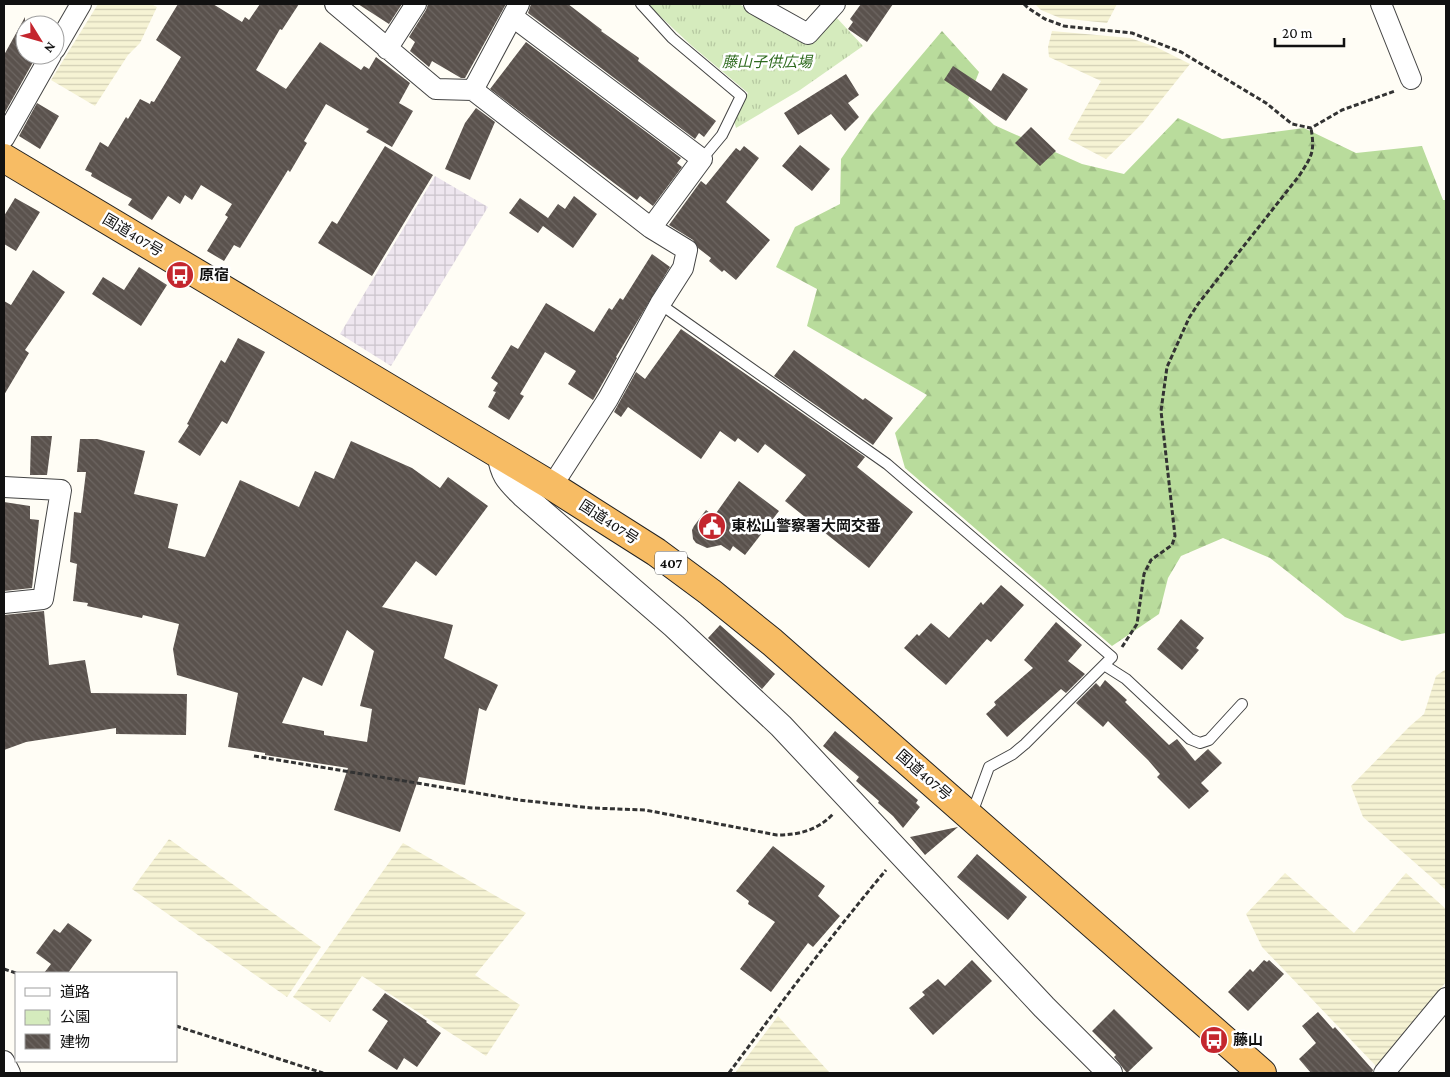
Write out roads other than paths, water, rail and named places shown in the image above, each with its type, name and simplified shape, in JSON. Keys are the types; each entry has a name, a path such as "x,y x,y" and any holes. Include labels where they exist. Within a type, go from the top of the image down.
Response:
{"highway":[{"name":"国道407号","path":"4,158 499,453 656,552 772,642 1262,1073"}],"street":[{"path":"65,32 81,4"},
{"path":"335,4 436,89 473,90 651,228 687,250 683,268 660,304 608,399 552,486"},
{"path":"388,49 416,4"},
{"path":"754,4 808,34 835,4"},
{"path":"1381,4 1411,79"},
{"path":"473,90 516,10 702,160 651,228"},
{"path":"4,138 45,65"},
{"path":"499,453 506,478 781,726 1044,1007 1110,1073"},
{"path":"4,486 61,490 42,599 4,603"},
{"path":"1384,1073 1446,998"},
{"path":"4,1061 10,1073"}],"lane":[{"path":"641,4 672,38 741,96 722,135 702,160"},
{"path":"660,304 887,464 1112,657 1025,744 989,767 971,817"},
{"path":"1104,665 1126,679 1190,739 1200,743 1208,740 1242,704"}],"place":[{"name":"原宿","path":"180,275"},
{"name":"東松山警察署大岡交番","path":"712,526"},
{"name":"藤山","path":"1214,1040"}],"park label":[{"name":"藤山子供広場","path":"767,62"}]}
